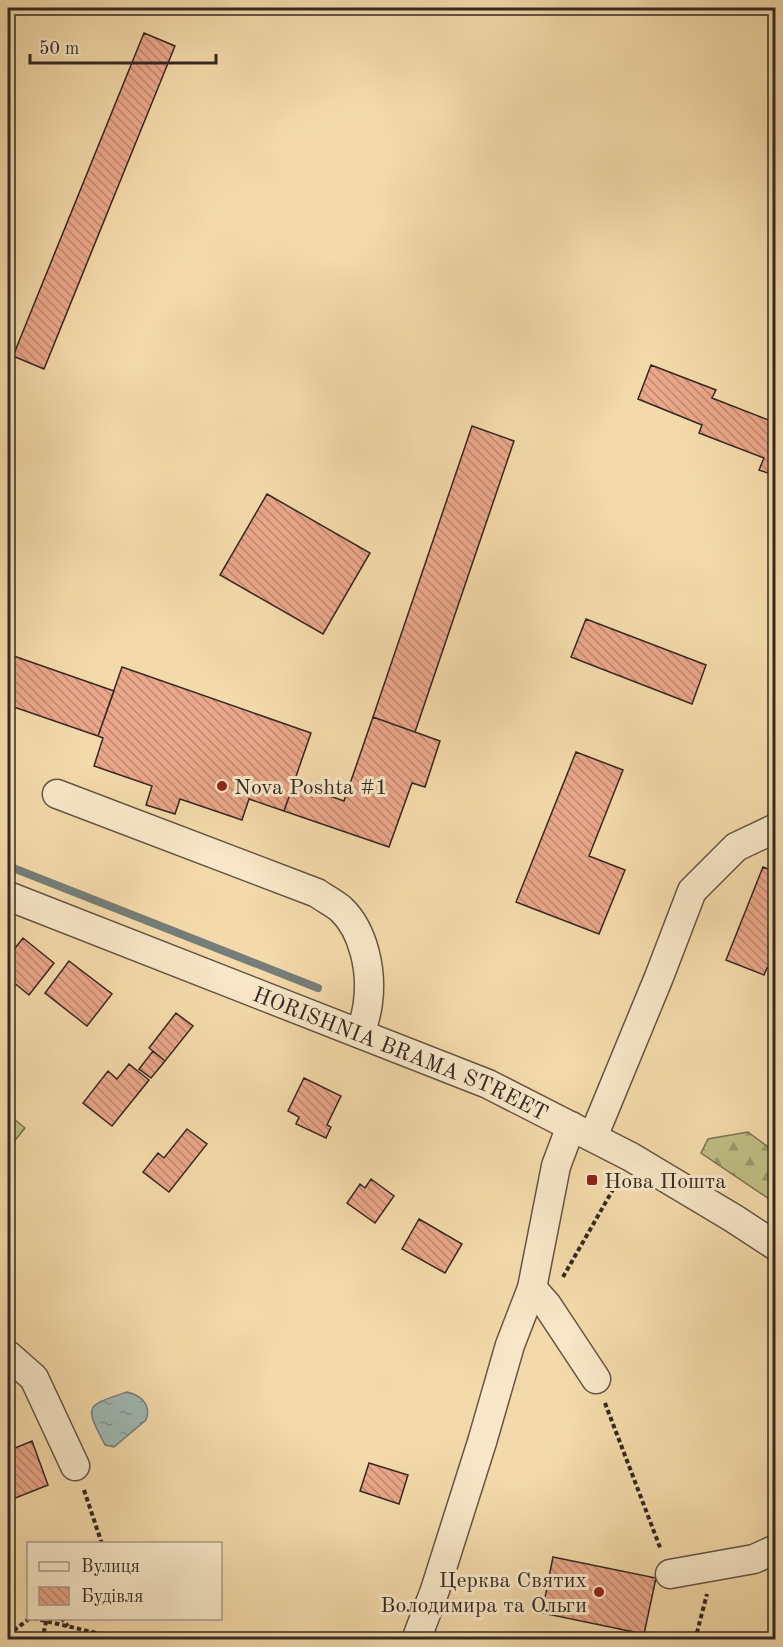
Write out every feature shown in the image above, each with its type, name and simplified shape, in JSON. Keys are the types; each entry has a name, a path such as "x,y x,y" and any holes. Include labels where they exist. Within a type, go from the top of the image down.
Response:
{"street":[{"path":"57,794 317,893 340,908 353,924 363,948 368,976 368,1002 361,1034"},
{"path":"416,1640 468,1488 510,1345 539,1296 556,1166 582,1131 659,977 692,891 736,847 776,828"},
{"name":"HORISHNIA BRAMA STREET","path":"8,896 488,1084 631,1157 776,1246"},
{"path":"539,1296 596,1379"},
{"path":"8,1355 34,1378 75,1466"},
{"path":"670,1574 754,1559 776,1549"}],"path":[{"path":"539,1296 631,1157"},
{"path":"596,1379 670,1574"},
{"path":"75,1466 101,1542"},
{"path":"695,1640 714,1566"},
{"path":"8,1635 28,1620"},
{"path":"42,1640 47,1620 126,1640"},
{"path":"63,1620 69,1626"}],"green space":[{"path":"8,1114 25,1128 8,1149"},
{"path":"748,1132 775,1152 775,1203 701,1153 708,1139"}],"water":[{"path":"127,1392 144,1401 147,1409 146,1420 114,1447 105,1445 94,1422 92,1409 96,1404"}],"building":[{"path":"144,33 175,46 44,369 13,356"},
{"path":"651,365 716,390 712,398 776,423 773,435 776,436 776,476 759,470 764,458 699,433 702,425 638,399"},
{"path":"472,426 514,441 415,732 373,717"},
{"path":"267,494 370,553 323,634 220,575"},
{"path":"586,619 706,665 692,704 571,657"},
{"path":"8,654 114,691 98,736 8,705"},
{"path":"122,667 311,733 284,811 249,799 242,820 180,799 175,814 146,805 152,786 94,766 103,738 98,736"},
{"path":"373,717 440,741 425,787 412,783 389,847 284,811 294,783 344,801"},
{"path":"576,752 623,770 589,856 625,870 599,934 516,902"},
{"path":"763,867 776,872 776,971 767,968 764,975 726,960"},
{"path":"23,938 54,963 29,995 8,978 8,957"},
{"path":"69,961 112,994 87,1026 45,993"},
{"path":"176,1013 193,1026 165,1061 149,1048"},
{"path":"153,1051 165,1061 151,1078 139,1069"},
{"path":"129,1064 149,1080 112,1126 83,1103 108,1071 117,1079"},
{"path":"304,1078 341,1096 327,1125 331,1127 326,1138 296,1124 299,1117 288,1111"},
{"path":"187,1129 207,1144 169,1192 143,1172 158,1153 164,1158"},
{"path":"371,1179 394,1196 375,1223 347,1203 360,1184 365,1188"},
{"path":"419,1219 462,1244 445,1273 402,1249"},
{"path":"32,1441 48,1485 8,1501 8,1451"},
{"path":"369,1463 408,1475 399,1504 360,1491"},
{"name":"Церква Святих Володимира та Ольги","path":"553,1557 656,1578 644,1634 542,1613"}],"waterway":[{"path":"8,866 318,988"}],"place":[{"name":"Nova Poshta #1","path":"222,786"},
{"name":"Нова Пошта","path":"592,1180"},
{"name":"Церква Святих Володимира та Ольги","path":"599,1592"}]}
